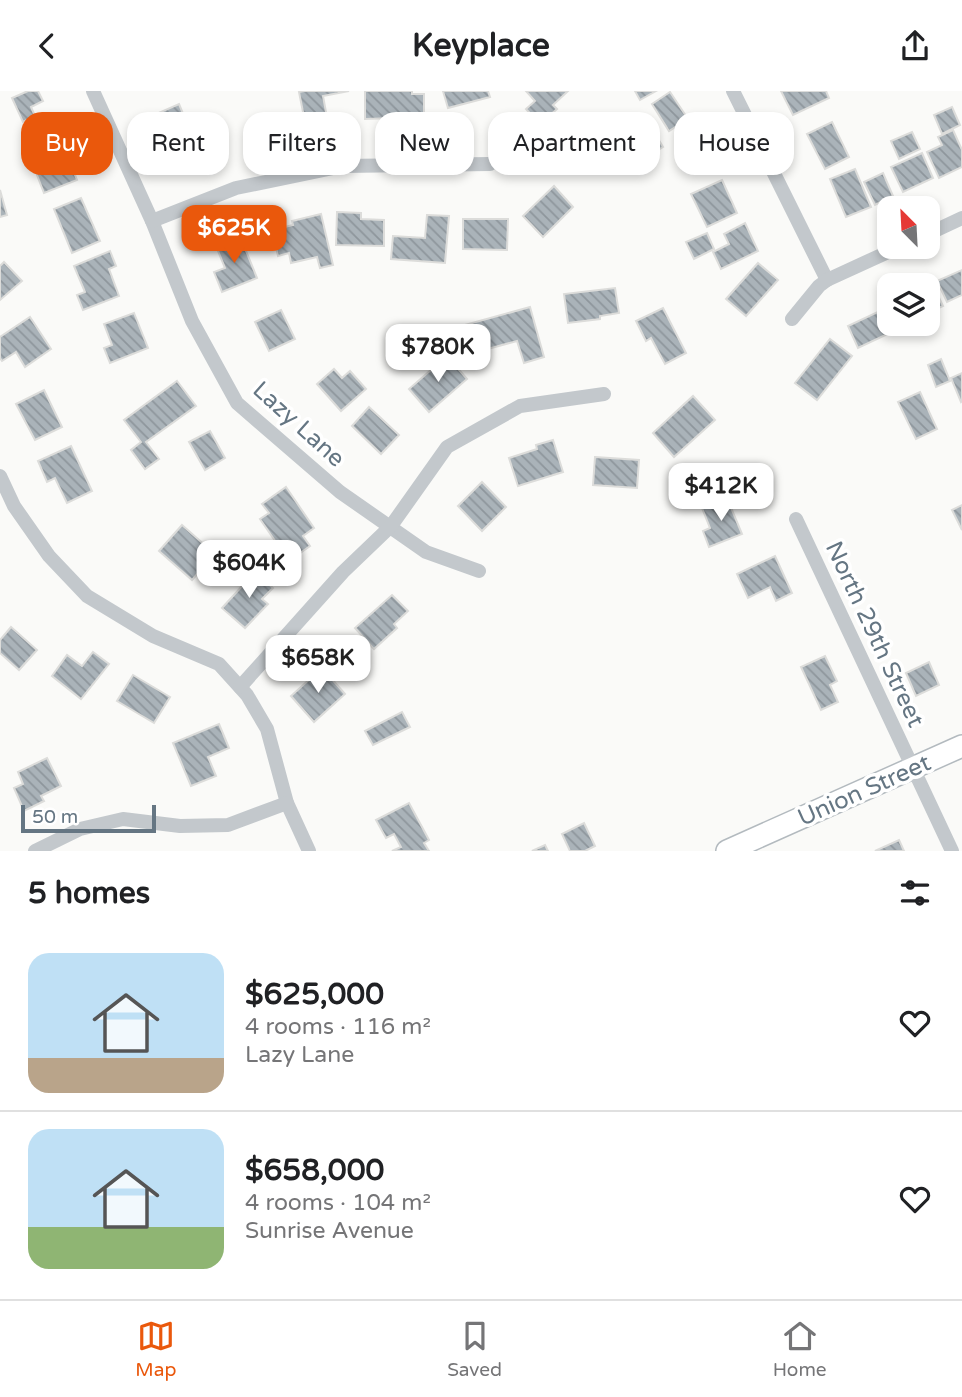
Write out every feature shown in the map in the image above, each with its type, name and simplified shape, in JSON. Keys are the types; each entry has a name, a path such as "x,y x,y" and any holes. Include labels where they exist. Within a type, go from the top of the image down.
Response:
{"main road":[{"name":"Union Street","path":"727,851 962,746"}],"street":[{"name":"Lazy Lane","path":"93,91 152,221 192,321 237,403 340,492 426,552 478,571"},
{"path":"733,91 827,280"},
{"path":"152,221 236,188 343,166 488,164"},
{"path":"940,228 962,218"},
{"path":"792,319 827,280 877,257"},
{"path":"240,687 343,572 391,526 447,447 520,406 604,394"},
{"path":"0,476 14,506 49,556 87,596 153,636 219,664 240,687 267,729 287,803 309,851"},
{"name":"North 29th Street","path":"796,519 952,851"},
{"path":"35,851 80,829 123,819 180,826 228,825 287,803"}],"building":[{"path":"28,91 38,91 43,101 31,107 33,112 21,112 21,118 12,98"},
{"path":"349,91 323,96 326,112 303,112 299,92"},
{"path":"365,91 412,91 412,94 424,94 424,112 375,112 375,119 365,119"},
{"path":"443,91 488,91 490,97 448,108"},
{"path":"526,91 568,91 553,105 557,109 554,112 529,112 526,109 535,101"},
{"path":"635,91 656,91 640,100"},
{"path":"781,91 826,91 829,98 794,115"},
{"path":"670,92 683,112 674,112 674,128 669,131 660,112 652,104"},
{"path":"179,104 182,112 161,112"},
{"path":"952,107 960,125 942,134 934,115"},
{"path":"832,122 849,157 825,169 807,134"},
{"path":"953,130 962,150 962,167 939,178 927,152 942,145 938,137"},
{"path":"912,132 920,149 899,159 891,141"},
{"path":"922,153 933,178 903,192 891,167"},
{"path":"855,169 871,207 846,217 830,179"},
{"path":"883,173 893,196 877,196 875,205 864,182"},
{"path":"37,175 75,175 77,180 44,193"},
{"path":"722,180 737,213 707,227 691,194"},
{"path":"554,186 573,207 543,237 523,216"},
{"path":"0,190 7,215 0,217"},
{"path":"81,198 100,241 72,253 54,209"},
{"path":"337,212 361,213 361,219 384,220 384,246 336,245"},
{"path":"321,214 333,265 320,268 317,257 291,263 289,253 278,256 272,230 293,225 292,221"},
{"path":"427,215 449,216 445,263 391,259 393,236 425,238"},
{"path":"463,219 508,219 507,250 463,249"},
{"path":"745,223 758,251 721,269 713,252 729,244 724,234"},
{"path":"707,233 714,249 694,259 686,242"},
{"path":"240,236 257,278 222,292 214,272 225,268 216,246"},
{"path":"110,251 116,266 109,269 119,296 83,310 77,295 85,292 74,266"},
{"path":"4,262 22,281 0,300 0,266"},
{"path":"758,263 778,280 746,316 726,299"},
{"path":"962,270 962,295 947,302 940,287 940,280"},
{"path":"615,288 619,313 600,316 600,319 568,323 564,294"},
{"path":"530,307 544,357 524,363 517,341 473,353 465,325"},
{"path":"663,308 686,353 665,364 651,338 646,341 636,321"},
{"path":"281,310 295,339 269,351 255,322"},
{"path":"877,312 877,336 883,336 858,348 848,326"},
{"path":"134,313 148,348 110,363 104,348 112,345 104,324"},
{"path":"30,317 51,349 25,367 16,352 2,361 0,337"},
{"path":"830,339 852,356 817,400 795,383"},
{"path":"447,356 467,379 429,412 409,389"},
{"path":"941,359 950,381 936,387 928,365"},
{"path":"334,369 342,378 350,371 366,389 341,411 317,384"},
{"path":"962,373 962,401 961,402 951,378"},
{"path":"177,381 196,406 146,442 159,459 145,469 131,450 141,442 124,420"},
{"path":"44,390 62,427 35,440 16,404"},
{"path":"920,392 937,429 916,439 898,402"},
{"path":"693,396 715,420 674,457 653,433"},
{"path":"369,407 399,435 381,454 352,426"},
{"path":"210,431 225,458 205,470 189,442"},
{"path":"553,440 563,472 518,486 509,458 537,449 536,445"},
{"path":"71,446 92,491 67,503 55,478 47,482 38,461"},
{"path":"595,457 639,460 637,488 593,485"},
{"path":"482,482 506,507 482,531 458,506"},
{"path":"286,487 314,528 303,536 310,546 289,561 260,519 269,513 262,504"},
{"path":"727,498 742,534 709,547 703,531 710,528 702,508"},
{"path":"962,505 962,530 952,510"},
{"path":"182,525 215,554 192,580 159,551"},
{"path":"775,556 792,593 776,601 770,587 748,598 737,574"},
{"path":"255,572 273,588 262,599 268,604 245,628 222,608"},
{"path":"392,595 408,611 394,624 397,628 374,649 355,628"},
{"path":"11,627 37,650 19,670 0,653 0,640"},
{"path":"93,652 109,664 81,699 52,676 67,655 82,666"},
{"path":"825,656 837,681 830,685 838,702 821,710 801,667"},
{"path":"929,662 939,685 916,696 906,673"},
{"path":"322,668 345,694 314,722 291,696"},
{"path":"133,675 170,697 154,723 117,701"},
{"path":"402,712 410,727 373,745 365,731"},
{"path":"219,724 229,748 208,757 216,776 191,786 173,743"},
{"path":"47,758 61,786 41,796 44,801 24,811 14,788 23,784 18,772"},
{"path":"409,803 429,840 424,843 429,851 392,851 401,847 394,834 386,838 376,820"},
{"path":"584,823 595,846 585,851 570,851 562,834"},
{"path":"899,840 904,851 875,851"},
{"path":"545,845 548,851 532,851"}]}
